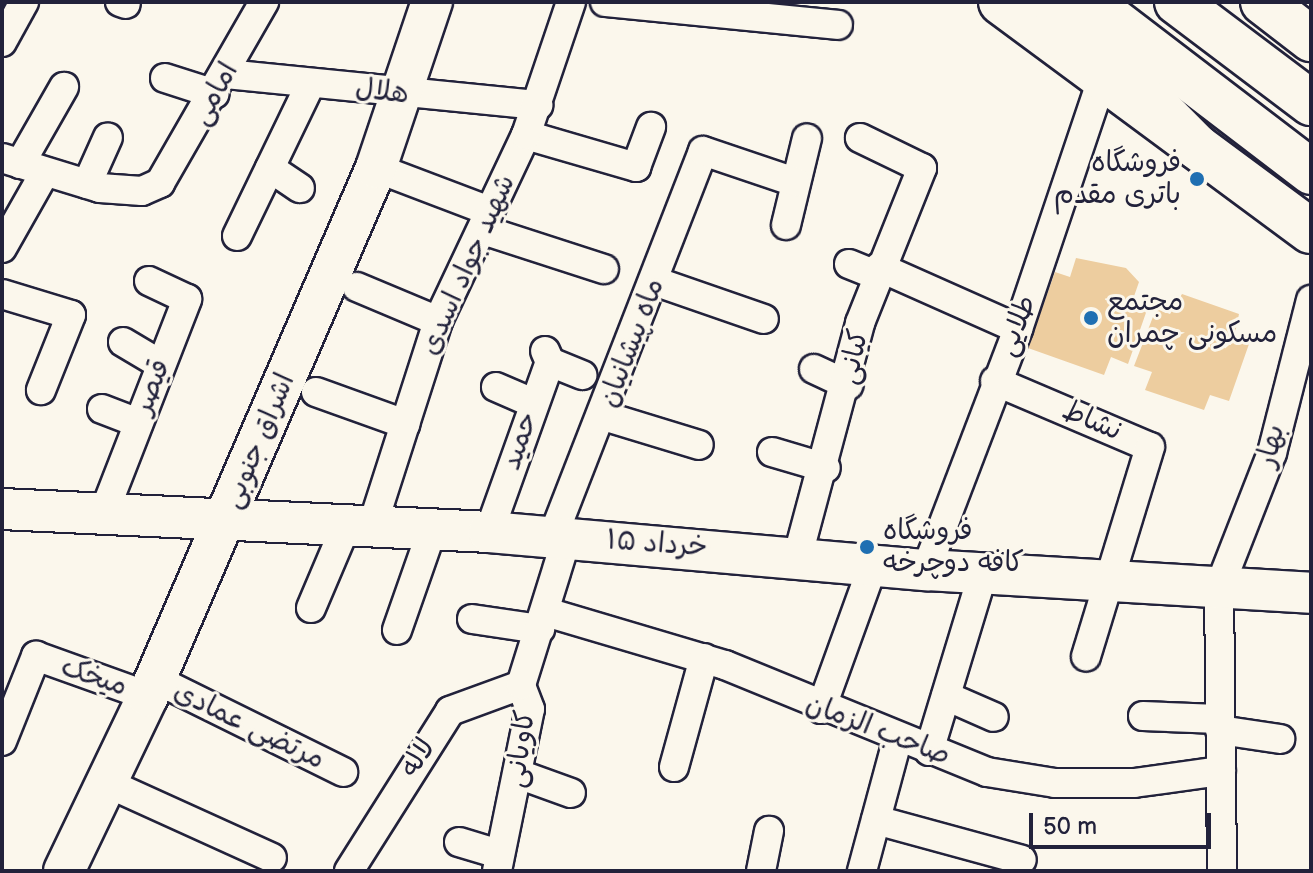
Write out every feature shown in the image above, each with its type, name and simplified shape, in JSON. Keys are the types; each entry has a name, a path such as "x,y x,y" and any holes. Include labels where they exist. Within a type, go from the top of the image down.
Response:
{"main road":[{"path":"1001,2 1102,80 1311,231"},
{"path":"1053,2 1197,147"},
{"path":"1089,2 1311,172"},
{"path":"1177,2 1311,103"},
{"path":"1263,2 1311,39"}],"street":[{"path":"2,42 24,2"},
{"name":"اشراق جنوبی","path":"64,871 225,521 376,168 406,94 432,2"},
{"name":"شهید جواد اسدی","path":"311,608 358,529 405,424 438,321 538,105 571,2"},
{"path":"605,2 730,7 838,25"},
{"name":"امامی","path":"87,184 142,191 160,183 220,84 258,4"},
{"name":"هلال","path":"165,78 220,84 310,85 538,105"},
{"name":"طلایی","path":"926,570 995,381 1018,329 1102,80"},
{"path":"237,236 310,85"},
{"path":"2,248 23,165 64,87"},
{"path":"526,135 636,167 651,127"},
{"path":"23,165 87,184 108,137"},
{"path":"786,225 807,138"},
{"name":"کیانی","path":"798,555 826,468 878,271 920,164 860,138"},
{"name":"ماه پیشانیان","path":"560,537 706,149 795,182"},
{"path":"270,168 300,188"},
{"path":"376,168 486,220 604,269"},
{"path":"849,264 878,271 1018,329"},
{"name":"قیصر","path":"103,515 187,299 149,281"},
{"path":"657,282 764,319"},
{"path":"357,287 438,321"},
{"path":"2,294 71,315 41,390"},
{"name":"بهار","path":"1219,588 1272,453 1311,300"},
{"path":"123,342 160,364"},
{"name":"حمید","path":"489,532 548,357 582,375"},
{"path":"814,369 849,385"},
{"name":"نشاط","path":"995,381 1150,447 1109,578"},
{"path":"496,387 533,403"},
{"path":"316,392 405,424"},
{"path":"102,409 138,423"},
{"path":"604,416 699,445"},
{"path":"772,452 826,468"},
{"name":"۱۵ خرداد","path":"2,509 431,533 489,532 798,555 926,570 1109,578 1311,593"},
{"path":"397,630 431,533"},
{"name":"کاویانی","path":"498,862 521,775 530,709 521,685 543,620 560,537"},
{"path":"821,709 873,565"},
{"path":"929,751 983,573"},
{"path":"1086,656 1109,578"},
{"path":"1219,588 1222,871"},
{"name":"صاحب الزمان","path":"472,619 543,620 704,658 897,741 987,772 1055,783 1221,771"},
{"name":"میخک","path":"2,741 36,656 151,687"},
{"path":"674,767 704,658"},
{"name":"لاله","path":"349,871 450,711 521,685"},
{"name":"مرتضی عمادی","path":"151,687 343,772"},
{"path":"946,696 994,717"},
{"path":"1143,716 1219,724 1280,739"},
{"path":"862,871 897,741"},
{"path":"521,775 571,793"},
{"path":"107,783 272,858"},
{"path":"876,820 1022,860"},
{"path":"761,871 769,831"},
{"path":"459,842 498,862"}],"building":[{"name":"مجتمع مسکونی چمران","path":"1076,258 1126,268 1139,282 1132,302 1148,307 1128,364 1111,357 1104,375 1028,348 1055,272 1070,277"},
{"name":"مجتمع مسکونی چمران","path":"1182,294 1239,314 1234,338 1249,344 1229,401 1210,395 1204,410 1145,390 1152,372 1134,366 1156,309 1170,314"}],"place":[{"name":"فروشگاه باتری مقدم","path":"1197,179"},
{"name":"مجتمع مسکونی چمران","path":"1091,318"},
{"name":"فروشگاه کافه دوچرخه","path":"867,547"}]}
